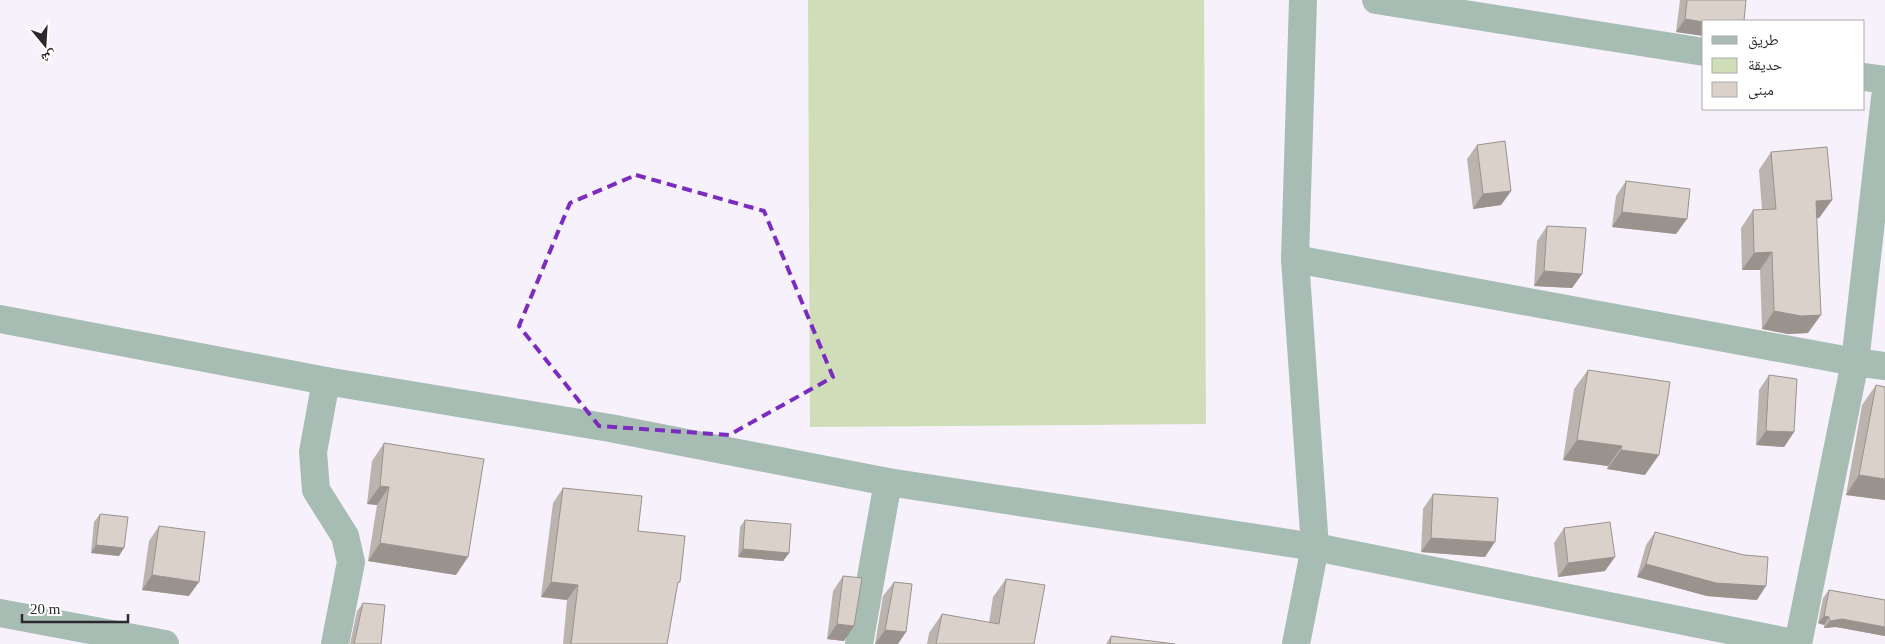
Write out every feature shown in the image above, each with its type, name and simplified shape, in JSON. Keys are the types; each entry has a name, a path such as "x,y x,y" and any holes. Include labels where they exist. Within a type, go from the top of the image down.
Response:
{"street":[{"path":"1296,644 1315,547 1295,258 1303,0"},
{"path":"1376,0 1702,52"},
{"path":"1865,77 1885,80"},
{"path":"0,319 326,381 610,428 888,482 1315,547 1798,644 1856,362 1885,98"},
{"path":"1295,258 1885,366"},
{"path":"326,381 314,452 316,490 345,536 350,562 335,644"},
{"path":"860,644 888,482"},
{"path":"0,613 164,644"}],"highlighted area":[{"path":"636,175 764,211 833,377 729,435 599,426 519,326 570,203"}],"green space":[{"path":"808,0 1204,0 1206,424 810,427"}],"building":[{"path":"1687,0 1746,0 1744,20 1702,20 1702,22 1685,19"},
{"path":"1505,141 1511,191 1483,194 1477,145"},
{"path":"1827,147 1832,200 1816,201 1821,315 1801,316 1774,311 1772,252 1754,253 1753,210 1776,209 1771,152"},
{"path":"1626,181 1690,189 1687,219 1622,212"},
{"path":"1547,226 1586,228 1582,274 1544,271"},
{"path":"1588,370 1670,382 1659,455 1621,450 1622,446 1577,440"},
{"path":"1769,375 1797,379 1794,432 1766,431"},
{"path":"1876,385 1885,387 1885,479 1859,475"},
{"path":"384,443 484,459 468,557 380,543 389,487 380,486"},
{"path":"563,488 642,496 638,531 685,536 680,582 678,582 667,644 571,644 578,585 551,582"},
{"path":"1433,494 1498,498 1495,542 1431,538"},
{"path":"100,514 128,517 124,548 96,545"},
{"path":"745,520 791,524 789,553 743,549"},
{"path":"1610,522 1615,557 1568,563 1564,528"},
{"path":"159,526 205,532 199,582 152,575"},
{"path":"1655,532 1744,555 1768,557 1766,586 1716,583 1646,564"},
{"path":"843,576 862,578 854,626 837,624"},
{"path":"1006,579 1045,585 1034,644 936,644 942,614 999,624"},
{"path":"894,582 912,584 906,632 885,630"},
{"path":"1829,590 1885,600 1885,627 1842,619 1830,621 1829,617 1824,616"},
{"path":"363,603 385,605 381,644 354,644"},
{"path":"1111,636 1175,644 1110,644"}]}
